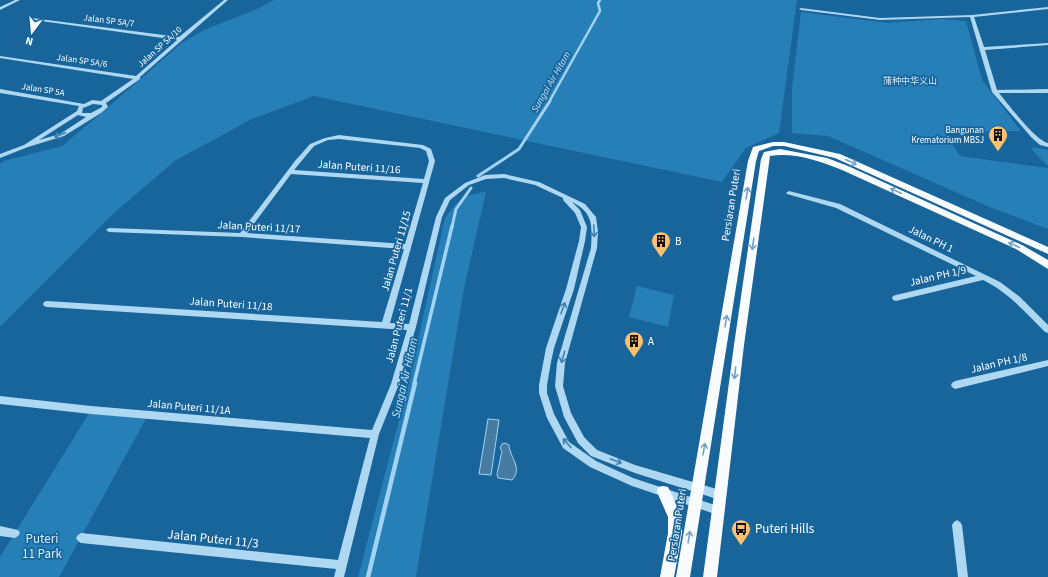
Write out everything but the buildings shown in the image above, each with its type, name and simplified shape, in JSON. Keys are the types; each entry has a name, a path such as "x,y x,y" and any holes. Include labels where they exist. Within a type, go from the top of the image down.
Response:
{"main road":[{"name":"Persiaran Puteri","path":"683,577 752,161 756,148 773,144 784,144 838,156 1048,251"},
{"path":"710,577 743,313 767,154 788,152 835,164 1019,247 1048,264"},
{"path":"663,492 675,516 675,532 667,577"}],"street":[{"path":"0,9 18,0"},
{"name":"Jalan SP 5A/10","path":"102,103 120,92 138,78 226,0"},
{"path":"801,9 880,19 972,16 1048,8"},
{"path":"972,16 995,92 1026,128 1042,144 1048,145"},
{"name":"Jalan SP 5A/7","path":"34,19 181,39"},
{"path":"982,49 1048,44"},
{"name":"Jalan SP 5A/6","path":"0,57 138,78"},
{"name":"Jalan SP 5A","path":"0,91 84,105 96,102 102,103"},
{"path":"995,92 1048,91"},
{"path":"0,156 62,135 100,112 105,107 102,103"},
{"path":"26,146 78,112 84,105"},
{"path":"78,112 85,116 93,115"},
{"name":"Jalan Puteri 11/15","path":"290,172 312,145 327,139 346,137 421,146 429,150 432,161 385,326"},
{"path":"242,235 290,172"},
{"name":"Jalan Puteri 11/16","path":"290,172 426,181"},
{"name":"Jalan Puteri 11/1","path":"339,577 375,434 395,384 412,327 439,217 447,199 467,184 485,177 504,176 537,183 583,205 593,217 595,232 594,248 561,363 558,386 567,414 581,440 594,453 636,469 720,494"},
{"name":"Jalan PH 1","path":"789,193 838,206 984,276 998,284 1017,299 1048,330"},
{"name":"Jalan Puteri 11/1","path":"562,196 578,212 584,227 576,267 550,348 546,370 543,393 550,415 566,445 593,464 632,482 718,510"},
{"name":"Jalan Puteri 11/17","path":"109,230 242,235 408,247"},
{"name":"Jalan PH 1/9","path":"896,298 984,276"},
{"name":"Jalan Puteri 11/18","path":"48,304 412,327"},
{"name":"Jalan PH 1/8","path":"955,385 1048,363"},
{"name":"Jalan Puteri 11/1A","path":"0,400 375,434"},
{"path":"956,524 963,577"},
{"path":"0,532 15,533"},
{"name":"Jalan Puteri 11/3","path":"81,538 342,566"}],"green space":[{"path":"274,0 797,0 779,133 746,148 722,182 314,96 252,119 176,160 114,213 0,327 0,164 4,161 62,146 182,43 204,30 257,9"},
{"name":"蒲种中华义山","path":"801,12 887,23 941,19 966,21 982,80 1021,131 945,132 960,156 1048,168 1048,229 992,208 828,136 792,133 792,88"},
{"path":"1033,147 1048,150 1048,166 1032,150"},
{"path":"486,192 464,288 416,577 358,577 406,394 445,218 454,206 462,199 471,195"},
{"path":"637,286 674,295 668,327 629,317"},
{"name":"Puteri 11 Park","path":"91,410 148,415 59,577 0,577 0,557"}],"shaded area":[{"path":"488,419 499,420 491,475 479,474"},
{"path":"505,443 509,445 516,467 515,476 512,480 498,478 497,474 502,451 500,448 502,444"}],"waterway":[{"name":"Sungai Air Hitam","path":"549,102 600,11 598,3 600,0"},
{"name":"Sungai Air Hitam","path":"478,176 519,149 550,101"},
{"name":"Sungai Air Hitam","path":"452,227 456,209 471,188"},
{"name":"Sungai Air Hitam","path":"414,384 452,226"},
{"name":"Sungai Air Hitam","path":"368,577 415,383"}],"place":[{"name":"Bangunan Krematorium MBSJ","path":"998,152"},
{"name":"B","path":"661,258"},
{"name":"A","path":"634,358"},
{"name":"Puteri Hills","path":"741,546"}]}
